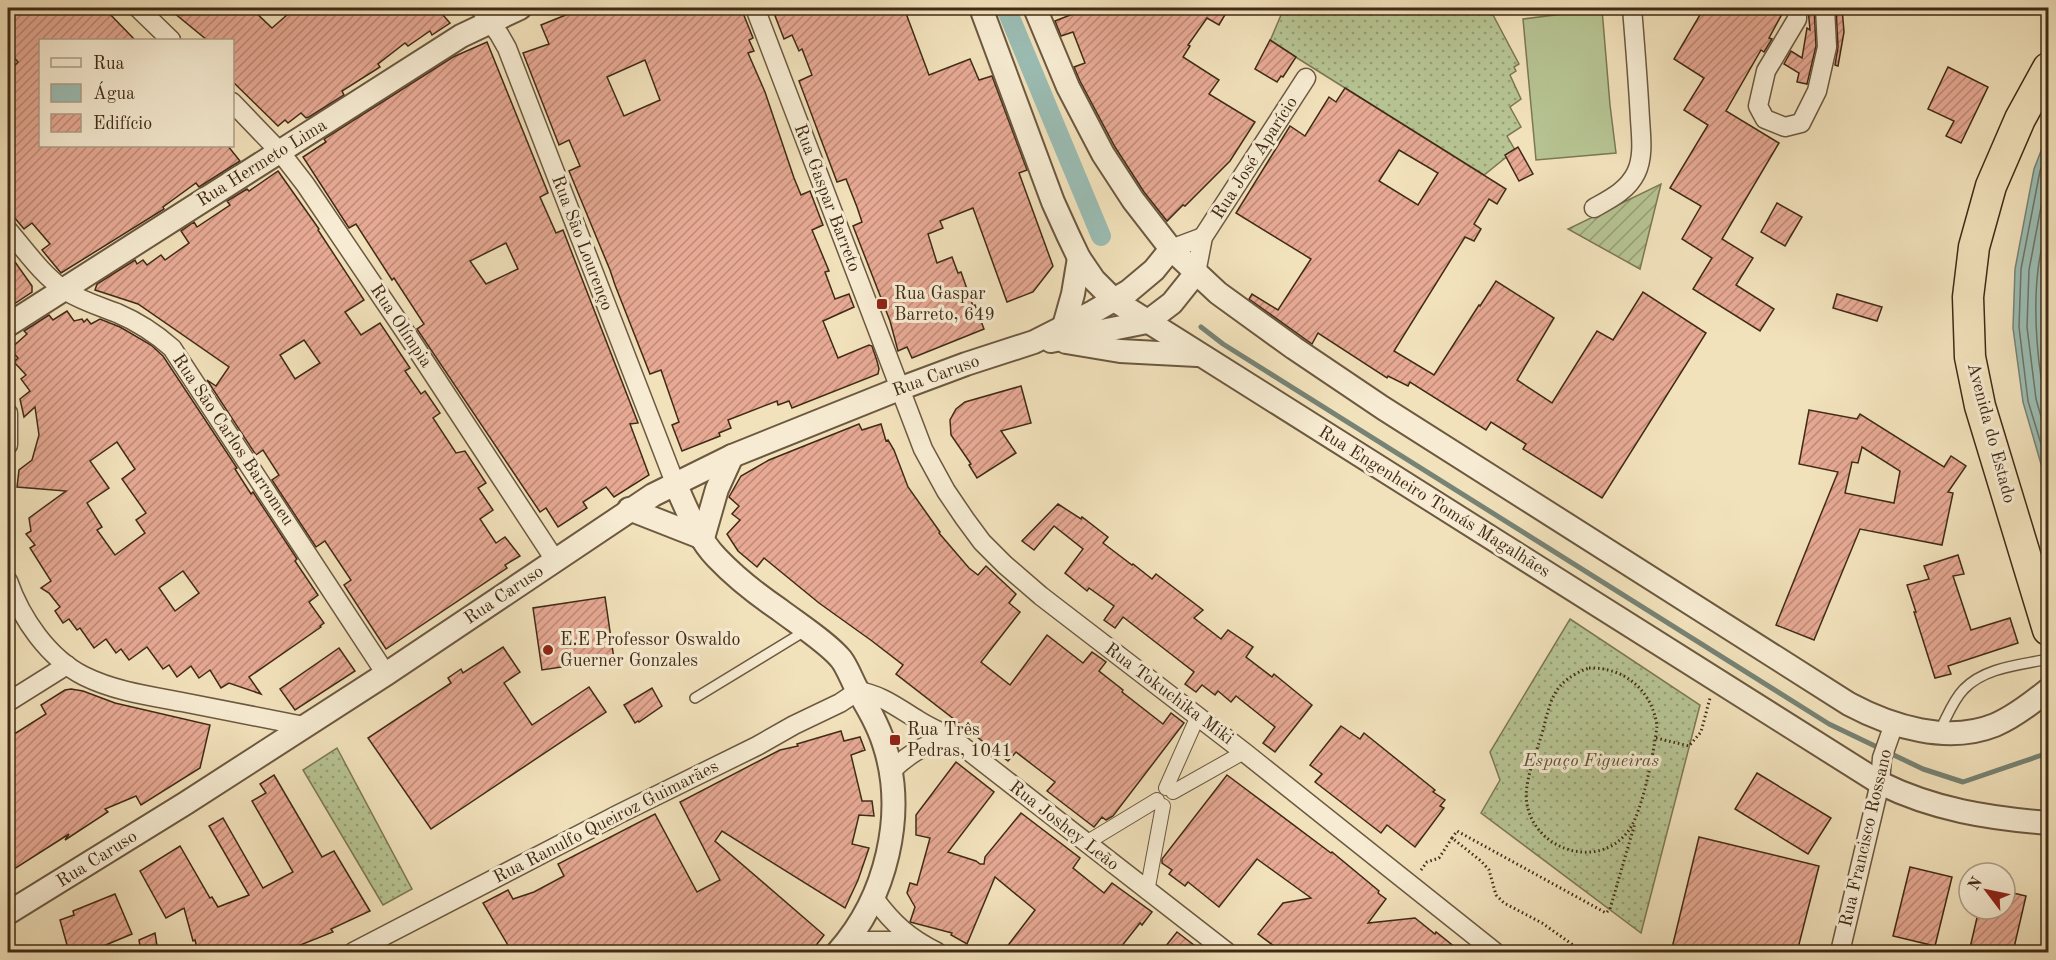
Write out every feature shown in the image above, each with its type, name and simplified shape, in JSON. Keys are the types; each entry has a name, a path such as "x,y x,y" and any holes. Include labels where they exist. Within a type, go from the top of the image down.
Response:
{"highway":[{"name":"Avenida do Estado","path":"2049,68 2020,119 1991,186 1974,247 1968,297 1970,357 1980,406 2049,630"}],"street":[{"path":"138,8 170,39"},
{"name":"Rua Hermeto Lima","path":"8,325 281,153 461,36 485,14 520,8"},
{"name":"Rua Gaspar Barreto","path":"755,8 899,389"},
{"name":"Rua Engenheiro Tomás Magalhães","path":"981,8 1053,202 1079,258 1094,280 1121,296 1200,355 1880,783 1954,811 1992,818 2049,823"},
{"path":"1035,8 1068,87 1103,154 1167,254 1192,278 1218,293 1402,421 1849,704 1893,727 1969,733 1996,725 2049,690"},
{"path":"1594,208 1617,195 1630,183 1637,172 1641,153 1632,8"},
{"path":"1797,8 1797,18 1766,71 1758,106 1765,119 1785,127 1801,123 1817,91 1827,47 1825,8"},
{"name":"Rua São Lourenço","path":"485,14 507,48 675,483"},
{"name":"Rua José Aparício","path":"1192,278 1203,237 1306,78"},
{"name":"Rua Olímpia","path":"234,104 281,153 305,184 555,560"},
{"name":"Rua São Carlos Barromeu","path":"8,230 63,290 83,301 133,321 153,332 172,348 386,674"},
{"name":"Rua José Aparício","path":"1167,254 1203,237"},
{"name":"Rua Caruso","path":"1061,333 1121,296 1148,276 1167,254"},
{"path":"1079,258 1073,294 1061,333 1105,350 1200,355"},
{"path":"1152,319 1172,303 1192,278"},
{"name":"Rua Caruso","path":"8,913 186,803 386,674 629,510 675,483 732,456 966,364 1061,333 1152,319"},
{"name":"Rua Tokuchika Miki","path":"899,389 923,449 946,491 982,542 1005,565 1041,596 1198,716 1496,952"},
{"path":"8,413 8,445"},
{"path":"703,538 717,489 732,456"},
{"path":"675,483 703,538 716,557 759,595 807,630 840,659 877,725 884,744 891,771 891,836 886,866 874,898 843,947"},
{"path":"629,510 703,538"},
{"path":"8,581 22,612 37,634 53,653 84,676 115,688 304,726"},
{"path":"8,702 67,665"},
{"name":"Rua Joshey Leão","path":"858,691 885,698 920,721 952,738 1227,952"},
{"name":"Rua Ranulfo Queiroz Guimarães","path":"353,952 840,703 858,691"},
{"path":"1170,790 1198,716"},
{"name":"Rua Francisco Rossano","path":"1840,952 1880,783 1882,758 1893,727"},
{"path":"891,771 924,746 952,738"},
{"path":"1147,891 1160,803 1158,791 1170,790 1244,752"},
{"path":"1086,843 1160,803"},
{"path":"874,898 890,918 915,941 937,952"},
{"path":"843,947 915,941"}],"lane":[{"path":"695,698 807,630"},
{"path":"1940,732 1965,688 1982,676 2049,659"}],"path":[{"path":"1410,884 1427,862 1439,858 1457,831 1606,913 1610,909 1639,811 1657,726 1652,706 1641,688 1632,680 1612,670 1589,668 1566,679 1552,697 1526,792 1528,811 1540,831 1556,845 1575,852 1595,851 1615,843 1627,832 1639,811"},
{"path":"1656,738 1689,746 1701,732 1715,679"},
{"path":"1452,838 1489,870 1496,895 1504,903 1549,928 1583,952"}],"green space":[{"path":"1284,8 1499,8 1492,13 1519,64 1514,67 1516,71 1510,75 1521,99 1510,107 1521,127 1507,136 1515,150 1484,175 1270,41"},
{"path":"1602,9 1616,153 1536,160 1523,19"},
{"path":"1661,184 1640,269 1568,229"},
{"name":"Espaço Figueiras","path":"1570,619 1700,705 1641,933 1481,813 1500,780 1490,752"},
{"path":"337,748 412,889 383,905 303,770"}],"water":[{"path":"2048,133 2048,488 2023,402 2013,328 2015,269 2034,169"}],"building":[{"path":"20,8 104,8 134,39 39,39 39,147 229,147 240,161 199,187 196,183 163,207 164,209 61,273 42,250 50,244 32,223 24,229 8,210 8,72 18,62 8,51 8,21"},
{"path":"168,8 251,8 272,28 295,8 437,8 450,23 432,35 430,31 408,46 405,43 378,64 380,67 342,91 344,95 309,117 306,118 301,113 288,123 285,120 278,126 234,83 234,39 206,39"},
{"path":"583,8 741,8 753,38 749,40 754,51 748,53 765,92 794,178 801,195 810,191 823,225 812,230 829,271 825,272 835,299 849,294 854,307 823,321 838,358 869,345 872,346 879,369 878,374 792,408 789,401 778,405 777,401 728,420 731,428 719,433 720,436 682,451 672,425 679,422 661,370 650,374 569,171 580,166 569,140 559,145 523,53 549,44 541,25","holes":["645,60 660,100 624,116 607,77"]},
{"path":"772,8 904,8 929,75 970,59 979,80 992,76 1027,170 1019,173 1053,266 1033,292 1007,302 973,208 940,221 943,228 928,234 937,263 952,257 958,273 961,272 984,329 912,358 907,347 898,351 890,321 853,226 862,222 857,207 846,179 837,182 799,81 812,75 802,49 799,51 792,35 784,39"},
{"path":"1088,8 1217,8 1226,13 1219,25 1207,18 1188,45 1190,46 1183,57 1219,80 1209,94 1255,122 1230,161 1167,221 1144,192 1115,147 1080,81 1074,67 1085,63 1073,32 1061,36 1055,21"},
{"path":"1704,8 1770,8 1782,14 1769,38 1772,39 1764,52 1761,50 1726,111 1779,143 1722,239 1753,258 1736,285 1774,309 1760,331 1693,289 1712,258 1682,239 1701,206 1670,188 1708,125 1684,110 1704,78 1674,59"},
{"path":"1808,8 1814,8 1816,46 1807,84 1797,82 1799,73 1784,64 1791,51 1802,58 1807,28 1810,30"},
{"path":"1836,8 1842,8 1844,32 1838,66 1835,65 1838,47"},
{"path":"1270,40 1296,57 1277,82 1255,69"},
{"path":"487,42 548,193 540,197 556,233 563,230 638,423 630,424 649,475 614,497 606,487 583,502 587,508 558,527 546,508 540,512 417,329 424,324 394,278 392,280 356,224 349,228 303,157 326,142 324,139 453,57","holes":["506,243 518,269 486,284 470,261"]},
{"path":"1948,67 1988,87 1961,143 1946,136 1954,121 1928,109"},
{"path":"1345,88 1506,189 1497,204 1489,199 1474,224 1481,229 1474,241 1465,237 1394,351 1434,375 1496,281 1554,318 1517,380 1552,403 1597,331 1613,340 1643,292 1706,333 1602,498 1523,449 1526,444 1491,422 1486,430 1410,382 1408,386 1388,376 1387,378 1318,333 1312,344 1249,299 1252,294 1278,310 1311,259 1236,213 1290,126 1305,136 1329,97 1336,102","holes":["1399,150 1438,173 1418,205 1379,181"]},
{"path":"1518,147 1533,174 1519,181 1505,155"},
{"path":"278,171 319,229 364,300 345,312 361,335 380,323 410,368 405,371 421,394 425,391 440,413 433,418 456,453 465,451 486,483 478,488 493,510 480,519 496,543 505,537 520,556 505,565 507,568 386,649 344,585 351,580 325,541 316,547 272,480 279,475 263,450 256,455 207,380 216,386 229,367 138,304 95,290 97,284 135,260 137,264 143,260 147,265 161,255 165,260 189,243 181,231 194,222 197,227 230,205 227,201 247,189 249,191","holes":["304,340 320,363 295,379 280,355"]},
{"path":"1777,203 1802,217 1785,246 1761,232"},
{"path":"8,252 32,286 32,292 14,304 8,294"},
{"path":"1837,294 1882,307 1877,321 1833,308"},
{"path":"67,311 74,321 82,319 84,322 87,319 91,324 100,319 120,327 151,345 163,356 237,468 235,469 251,494 253,492 297,559 295,561 318,595 309,602 324,623 249,677 261,694 229,683 221,688 210,670 199,678 191,666 177,677 169,665 163,669 147,647 129,660 121,649 116,653 106,639 94,648 80,628 77,630 69,619 63,623 55,611 60,607 49,593 41,588 51,581 30,548 35,545 26,534 31,531 29,518 66,491 17,487 19,470 32,460 39,435 35,407 24,417 20,399 30,391 21,379 26,375 14,362 18,358 10,349 27,334 24,331 49,315 53,320","holes":["117,442 135,469 122,479 146,513 136,520 145,533 115,555 97,530 102,527 87,503 109,488 90,461","183,571 199,593 175,611 159,588"]},
{"path":"1021,386 1031,423 1001,431 1016,453 977,478 969,465 971,464 951,435 950,420 956,409 965,402"},
{"path":"1809,410 1857,419 1860,414 1944,467 1951,456 1966,466 1948,492 1953,493 1942,545 1860,529 1814,640 1776,625 1838,472 1799,464","holes":["1862,447 1900,471 1894,503 1845,493 1852,462 1858,463"]},
{"path":"859,424 862,430 881,424 886,441 888,440 894,450 908,487 939,533 969,568 978,575 986,566 1016,594 1009,603 1020,612 981,662 1010,685 1047,635 1083,663 1092,652 1106,662 1099,671 1163,724 1171,713 1184,723 1113,816 1106,820 1102,817 1094,827 1047,791 1055,782 1016,752 1008,761 896,674 903,665 819,603 764,558 757,567 738,551 727,534 740,520 732,514 739,506 729,497 741,476 769,460"},
{"path":"1058,504 1081,519 1082,517 1108,537 1103,543 1132,565 1152,579 1156,574 1203,610 1194,618 1221,639 1228,630 1253,647 1246,657 1272,677 1274,674 1312,705 1275,752 1263,743 1275,727 1236,696 1231,702 1218,691 1215,695 1202,685 1196,692 1185,684 1194,672 1123,617 1115,628 1104,620 1114,606 1089,588 1087,591 1065,573 1083,549 1054,526 1034,550 1022,541"},
{"path":"1958,555 1964,574 1953,576 1971,630 2010,618 2018,643 1948,666 1951,674 1935,678 1907,585 1929,579 1924,566"},
{"path":"605,597 614,659 542,670 533,608"},
{"path":"503,647 520,672 504,683 532,725 589,687 606,712 431,829 368,738 451,683 448,678 461,669 463,673"},
{"path":"339,648 355,671 295,710 280,689"},
{"path":"652,688 662,706 635,723 624,705"},
{"path":"71,689 115,703 210,725 200,768 141,805 136,796 105,809 108,812 8,873 8,738 46,714 41,705 65,690"},
{"path":"1341,726 1360,739 1364,733 1445,800 1440,806 1444,808 1415,847 1387,825 1381,833 1315,782 1322,774 1310,765"},
{"path":"841,731 844,741 860,737 865,750 851,755 862,801 872,801 874,816 859,815 852,844 869,848 845,908 722,831 715,841 824,935 811,952 512,952 483,903 508,890 513,899 534,892 564,876 558,864 655,814 697,892 720,880 680,802 780,750"},
{"path":"956,762 994,792 948,852 984,864 985,857 1021,813 1080,858 1073,868 1104,893 1112,883 1152,912 1117,952 1003,952 1035,910 995,877 967,944 951,935 952,933 910,922 915,907 907,893 910,883 917,885 930,838 916,835 916,815"},
{"path":"1757,773 1831,818 1808,854 1735,809"},
{"path":"274,775 322,857 334,851 370,911 331,929 333,932 283,952 198,952 184,908 166,918 140,871 180,846 210,898 212,897 218,907 249,895 209,826 223,818 263,888 293,872 252,801 266,793 260,784"},
{"path":"1227,775 1332,852 1379,891 1378,893 1386,899 1368,923 1415,918 1461,952 1282,952 1258,934 1283,903 1311,898 1257,859 1219,907 1188,882 1185,886 1169,874 1172,870 1162,863 1162,859"},
{"path":"1699,837 1819,866 1797,952 1671,952"},
{"path":"1910,867 1952,877 1935,946 1893,936"},
{"path":"115,894 132,934 89,952 69,952 60,920 74,915 73,911"},
{"path":"2017,894 2026,896 2013,952 1969,952 1976,921 2017,921"},
{"path":"1177,932 1203,952 1161,952"},
{"path":"155,933 158,952 141,952 139,940"}],"waterway":[{"path":"1006,8 1101,236"},
{"path":"1201,327 1223,344 1829,724 1923,769 1963,782 2048,753"}],"place":[{"name":"Rua Gaspar Barreto, 649","path":"882,304"},
{"name":"E.E Professor Oswaldo Guerner Gonzales","path":"548,650"},
{"name":"Rua Três Pedras, 1041","path":"895,740"}]}
